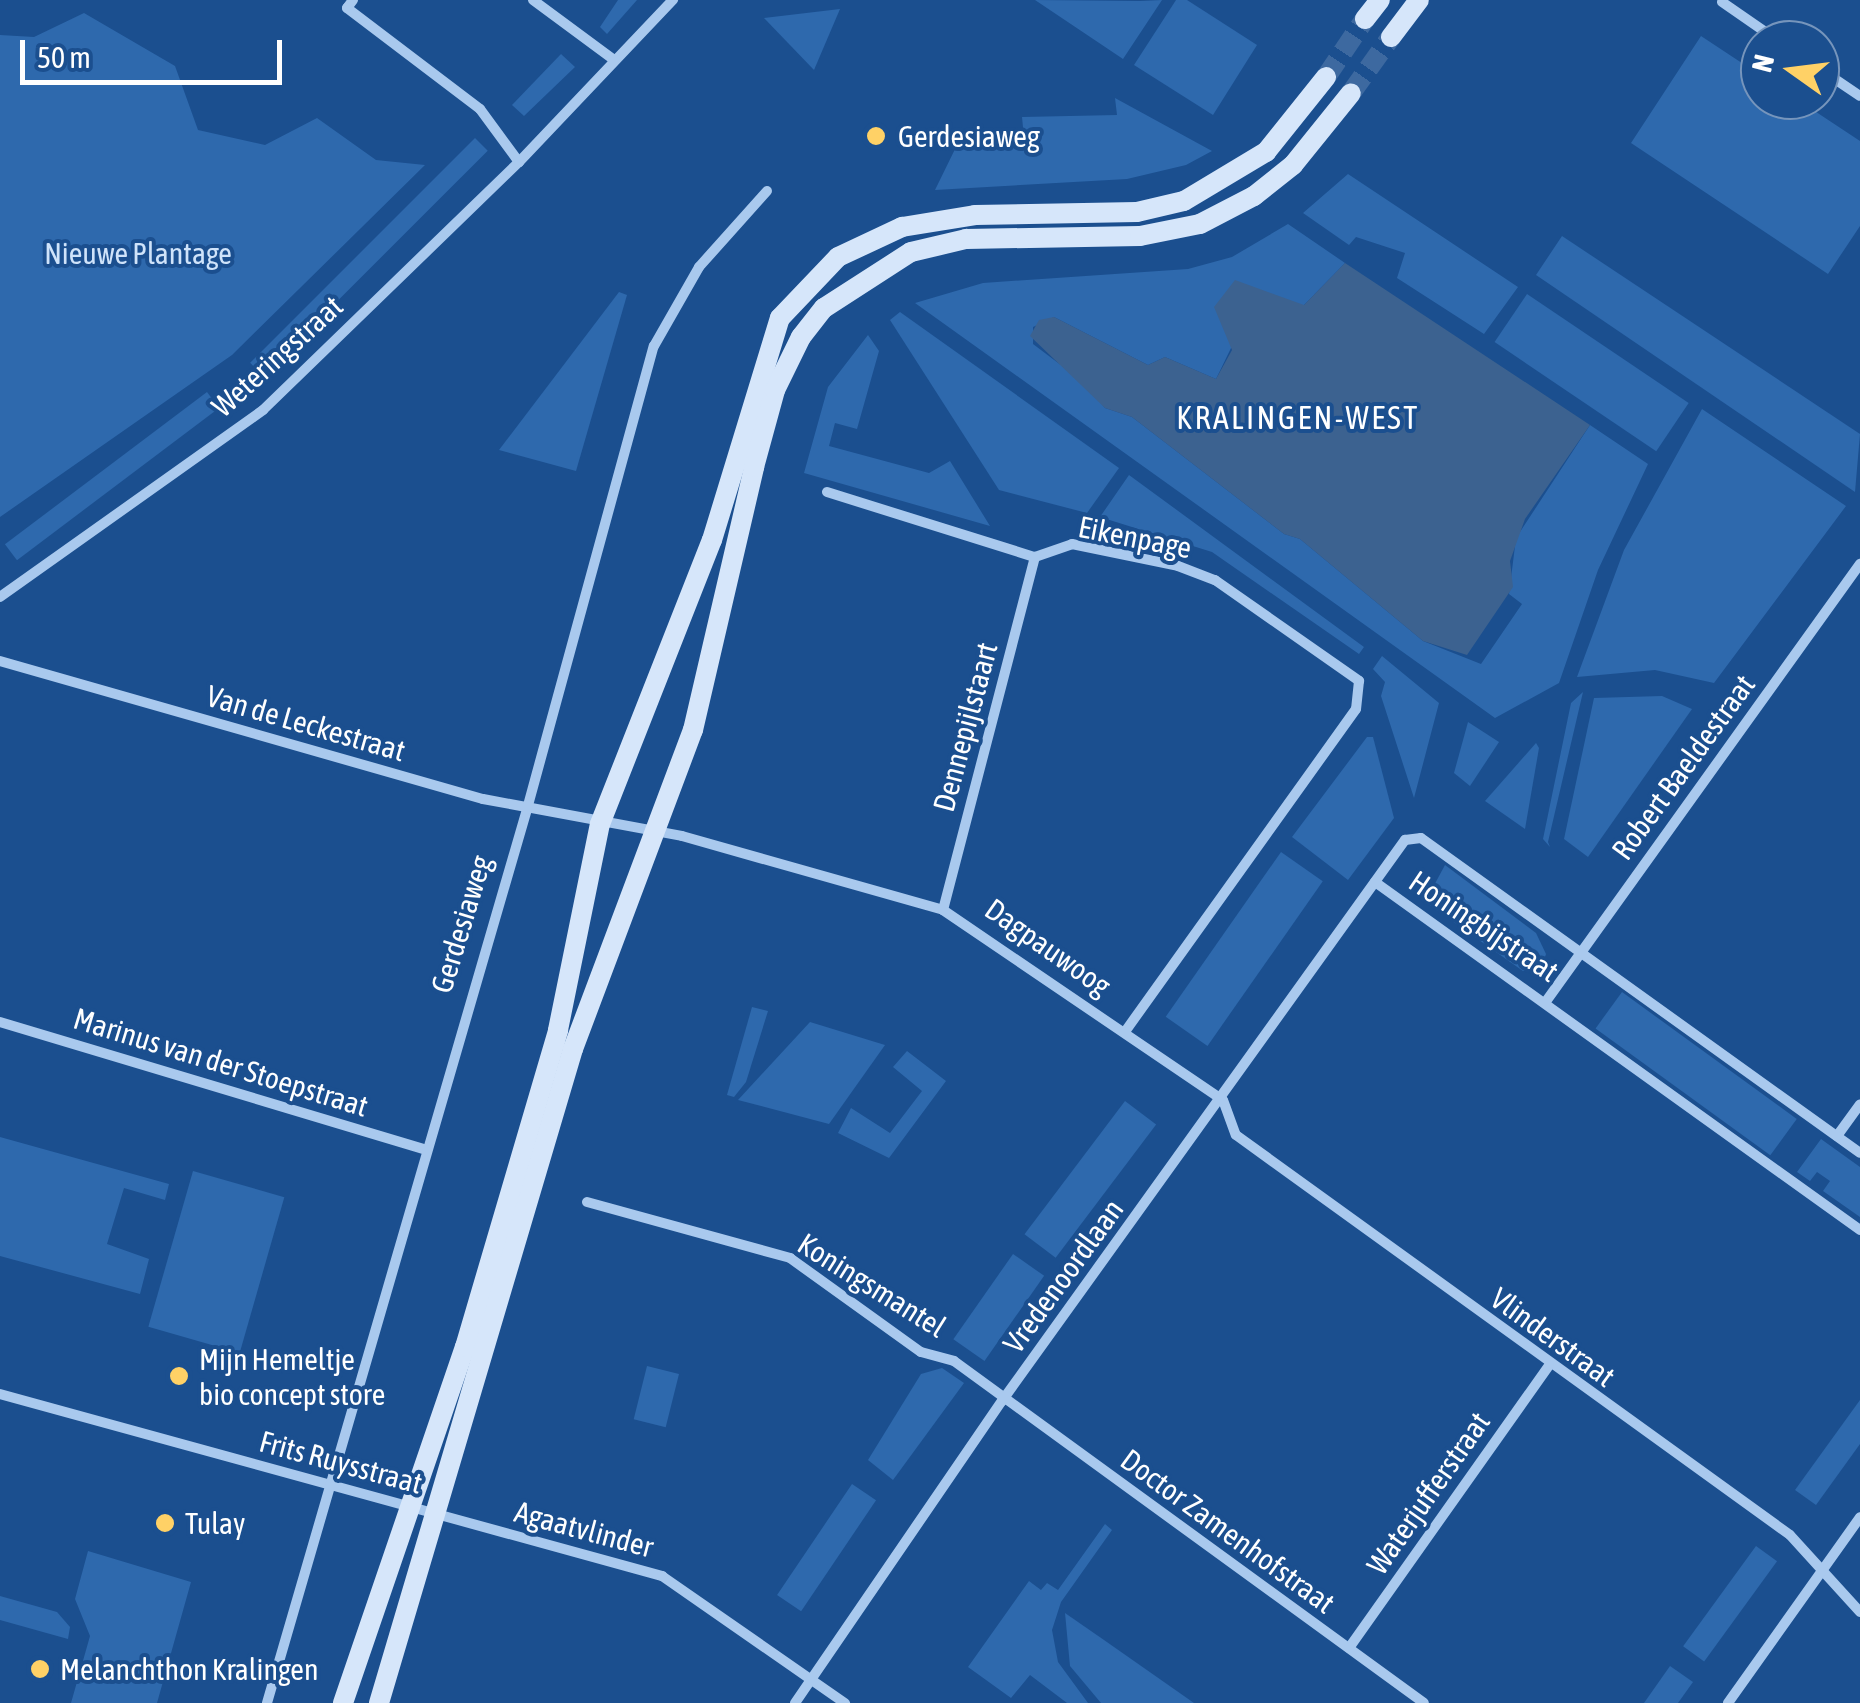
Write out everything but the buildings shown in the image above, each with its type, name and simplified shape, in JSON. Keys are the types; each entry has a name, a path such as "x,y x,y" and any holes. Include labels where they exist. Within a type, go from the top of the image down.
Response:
{"street":[{"path":"353,0 347,8 480,108 519,162"},
{"path":"533,0 614,60"},
{"name":"Weteringstraat","path":"0,597 263,410 519,162 673,0"},
{"path":"1365,19 1380,0"},
{"path":"1391,37 1418,0"},
{"path":"1722,2 1749,20"},
{"path":"343,1703 406,1506 465,1347 558,1030 600,824 712,540 757,376 780,318 808,282 857,246 902,227 974,216 1136,212 1184,202 1266,152 1326,77"},
{"path":"379,1703 572,1049 650,832 692,730 776,390 801,337 824,308 911,252 966,239 1140,236 1200,224 1254,196 1293,165 1350,93"},
{"name":"Gerdesiaweg","path":"267,1703 527,810 654,346 699,267 767,191"},
{"name":"Eikenpage","path":"827,492 1036,556 1072,544 1178,566 1215,580 1354,674 1360,688 1356,710 1125,1032"},
{"name":"Dennepijlstaart","path":"942,910 1036,556"},
{"name":"Robert Baeldestraat","path":"1548,1000 1860,564"},
{"name":"Van de Leckestraat","path":"0,662 527,810 600,824"},
{"path":"600,824 650,832"},
{"name":"Dagpauwoog","path":"650,832 942,910 1223,1100"},
{"name":"Honingbijstraat","path":"1860,1153 1421,838 1405,840 1375,882 1548,1000 1860,1230"},
{"name":"Vredenoordlaan","path":"794,1703 1002,1400 1223,1100 1375,882"},
{"name":"Marinus van der Stoepstraat","path":"0,1022 428,1150"},
{"name":"Vlinderstraat","path":"1223,1100 1236,1135 1549,1366 1790,1535 1820,1574 1860,1612"},
{"path":"1837,1136 1860,1104"},
{"name":"Koningsmantel","path":"587,1202 790,1258 921,1352 954,1361 1002,1400"},
{"name":"Waterjufferstraat","path":"1349,1648 1549,1366"},
{"name":"Frits Ruysstraat","path":"0,1394 437,1514"},
{"name":"Doctor Zamenhofstraat","path":"1002,1400 1424,1703"},
{"name":"Agaatvlinder","path":"437,1514 662,1576 845,1703"},
{"path":"1728,1703 1860,1517"}],"green space":[{"path":"618,0 637,0 607,34 600,27"},
{"path":"1035,0 1140,1 1162,0 1123,59"},
{"path":"1176,0 1187,0 1257,45 1213,115 1134,65"},
{"path":"840,9 814,70 764,18"},
{"name":"Nieuwe Plantage","path":"84,13 175,66 198,130 265,145 317,118 376,160 425,165 232,355 0,517 0,35 34,37"},
{"path":"1701,36 1740,62 1740,120 1828,120 1860,141 1860,226 1828,274 1631,143"},
{"path":"561,54 575,67 524,116 512,105"},
{"path":"1115,98 1212,151 1186,165 1127,179 935,190 958,143 1024,138 1022,117 1117,115"},
{"path":"475,138 488,151 263,376 250,363"},
{"path":"1348,174 1518,287 1484,334 1397,278 1405,253 1356,237 1349,245 1303,213"},
{"path":"1288,224 1345,263 1304,305 1232,346 1216,379 1165,357 1148,365 1054,317 1033,327 1033,344 1082,381 1105,408 1132,417 1284,534 1300,539 1423,641 1481,664 1522,604 1509,594 1516,538 1590,425 1648,464 1598,570 1559,683 1495,718 915,303 983,283 1188,269 1232,257"},
{"path":"1562,236 1860,434 1855,492 1536,275"},
{"path":"619,292 627,295 576,471 499,450"},
{"path":"1527,294 1689,403 1656,451 1495,342"},
{"path":"900,312 1119,468 1087,513 999,490 890,320"},
{"path":"868,335 879,351 857,429 835,423 829,446 929,473 950,461 990,526 804,473 828,387"},
{"path":"207,392 219,408 17,560 5,544"},
{"path":"1702,409 1846,506 1714,683 1655,670 1577,677 1624,550"},
{"path":"1129,475 1364,647 1359,654 1212,552 1100,517"},
{"path":"1382,656 1439,703 1414,798 1381,696 1385,682 1373,669"},
{"path":"1583,692 1550,847 1543,839 1571,703"},
{"path":"1662,696 1692,709 1588,857 1564,839 1594,698"},
{"path":"1468,722 1499,742 1470,786 1454,773"},
{"path":"1367,737 1373,737 1394,818 1348,880 1292,837"},
{"path":"1536,743 1539,748 1525,829 1485,801"},
{"path":"1281,852 1323,881 1207,1046 1166,1017"},
{"path":"1445,865 1536,933 1546,954 1542,966 1523,971 1425,902"},
{"path":"1622,992 1797,1119 1770,1155 1596,1028"},
{"path":"752,1007 768,1011 746,1082 734,1097 727,1095"},
{"path":"810,1022 885,1045 829,1124 738,1100"},
{"path":"907,1051 946,1081 889,1158 838,1133 851,1108 890,1133 922,1091 893,1067"},
{"path":"1125,1101 1156,1124 1056,1258 1024,1234"},
{"path":"0,1137 169,1184 165,1200 124,1188 107,1244 149,1259 140,1294 0,1256"},
{"path":"1821,1139 1860,1167 1860,1217 1823,1191 1830,1181 1817,1172 1810,1181 1797,1172"},
{"path":"193,1171 284,1197 240,1353 148,1327"},
{"path":"1013,1254 1044,1276 984,1361 953,1339"},
{"path":"647,1366 679,1374 666,1427 634,1419"},
{"path":"942,1368 964,1383 893,1480 868,1460 921,1374"},
{"path":"1860,1400 1860,1444 1816,1505 1795,1490"},
{"path":"852,1484 876,1500 801,1611 777,1595"},
{"path":"1105,1524 1112,1530 1061,1602 1052,1630 1058,1662 1088,1703 1067,1703 1030,1675 1011,1698 968,1667 1029,1581 1041,1590 1047,1583 1058,1590"},
{"path":"1756,1546 1777,1561 1704,1662 1683,1646"},
{"path":"88,1551 191,1582 157,1703 71,1703 90,1636 75,1599"},
{"path":"0,1596 57,1612 70,1627 68,1639 0,1620"},
{"path":"1065,1613 1194,1703 1101,1703 1070,1666"},
{"path":"1670,1666 1693,1682 1678,1703 1644,1703"}],"shaded area":[{"path":"1345,263 1590,425 1525,519 1510,561 1513,587 1467,655 1423,641 1300,539 1284,534 1132,417 1105,408 1030,336 1039,320 1054,317 1148,365 1165,357 1216,379 1232,350 1214,307 1235,280 1304,305"}],"tunnel":[{"path":"1326,77 1365,19"},
{"path":"1351,93 1391,37"}],"place":[{"name":"Gerdesiaweg","path":"876,136"},
{"name":"Mijn Hemeltje bio concept store","path":"179,1376"},
{"name":"Tulay","path":"165,1523"},
{"name":"Melanchthon Kralingen","path":"40,1669"}],"district":[{"name":"KRALINGEN-WEST","path":"1298,418"}]}
